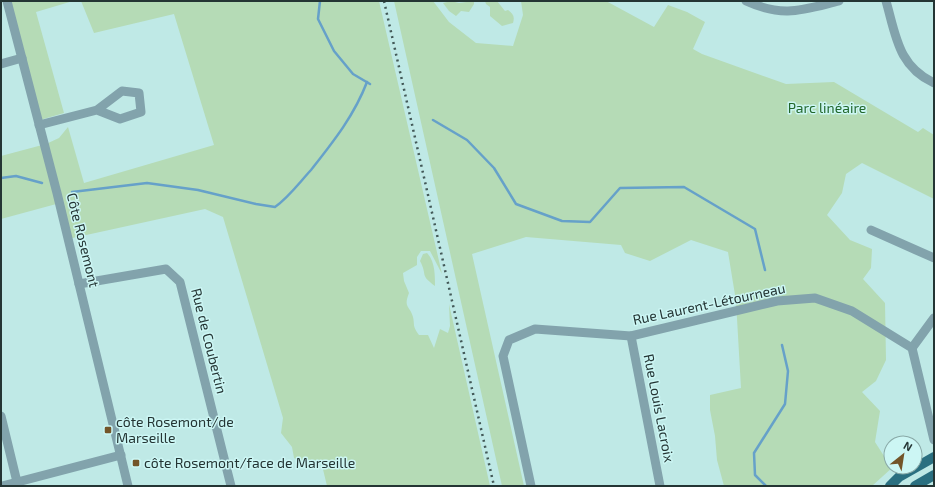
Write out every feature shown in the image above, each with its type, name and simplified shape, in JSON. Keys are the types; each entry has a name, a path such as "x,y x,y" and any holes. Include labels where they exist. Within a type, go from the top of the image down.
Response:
{"main road":[{"path":"890,486 899,477 934,457"},
{"path":"915,486 934,475"}],"street":[{"name":"Côte Rosemont","path":"7,1 79,284 128,486"},
{"path":"746,1 764,9 787,12 839,1"},
{"path":"886,1 899,50 913,70 934,83"},
{"path":"1,64 22,58"},
{"path":"39,125 97,110 122,91 140,94 141,112 120,119 97,110"},
{"path":"871,230 934,258"},
{"name":"Rue de Coubertin","path":"79,284 166,269 180,282 231,486"},
{"name":"Rue Laurent-Létourneau","path":"531,486 503,356 509,340 535,329 631,336 777,301 815,298 852,311 912,348"},
{"path":"934,318 912,348 934,440"},
{"name":"Rue Louis Lacroix","path":"631,336 660,486"},
{"path":"1,416 17,482"},
{"path":"2,486 121,455"}],"green space":[{"path":"11,1 73,1 36,12 64,113 40,120"},
{"path":"81,1 379,1 442,274 430,251 421,251 417,257 417,265 403,273 404,281 409,293 407,304 412,313 417,332 419,335 428,335 434,348 440,329 448,333 450,326 449,304 490,486 327,486 321,461 302,463 294,458 292,447 281,433 283,418 223,217 205,209 68,239 60,203 1,219 1,156 46,144 59,138 68,127 84,183 214,145 174,14 94,33"},
{"name":"Parc linéaire","path":"394,1 433,1 449,22 476,43 513,46 523,15 521,1 606,1 654,27 668,5 687,12 705,22 693,49 702,54 786,84 834,82 918,132 923,128 934,135 934,199 862,163 846,174 842,193 827,215 850,240 872,249 871,268 863,279 885,303 886,360 876,381 862,392 880,411 875,442 883,454 884,475 872,486 724,486 717,460 715,436 710,410 710,395 741,388 736,301 728,252 691,240 650,261 625,253 621,245 526,237 472,254 524,486 502,486"},
{"path":"451,1 459,3 474,1 474,4 469,12 461,11 456,16 449,11 443,3"},
{"path":"485,1 497,1 505,11 508,10 512,14 514,17 513,23 502,26 490,16 490,7"},
{"path":"427,253 433,264 435,286 425,277 420,261 423,254"}],"waterway":[{"path":"320,1 318,19 334,51 353,74 370,84"},
{"path":"72,192 147,183 198,190 275,207 298,185 335,139 356,106 367,82"},
{"path":"433,120 467,140 494,168 516,204 562,221 590,222 620,188 684,187 755,229 765,270"},
{"path":"1,178 16,176 42,183"},
{"path":"766,486 755,475 754,453 785,404 788,371 782,345"}],"railway":[{"path":"384,1 494,486"}],"place":[{"name":"côte Rosemont/de Marseille","path":"108,430"},
{"name":"côte Rosemont/face de Marseille","path":"136,463"}]}
